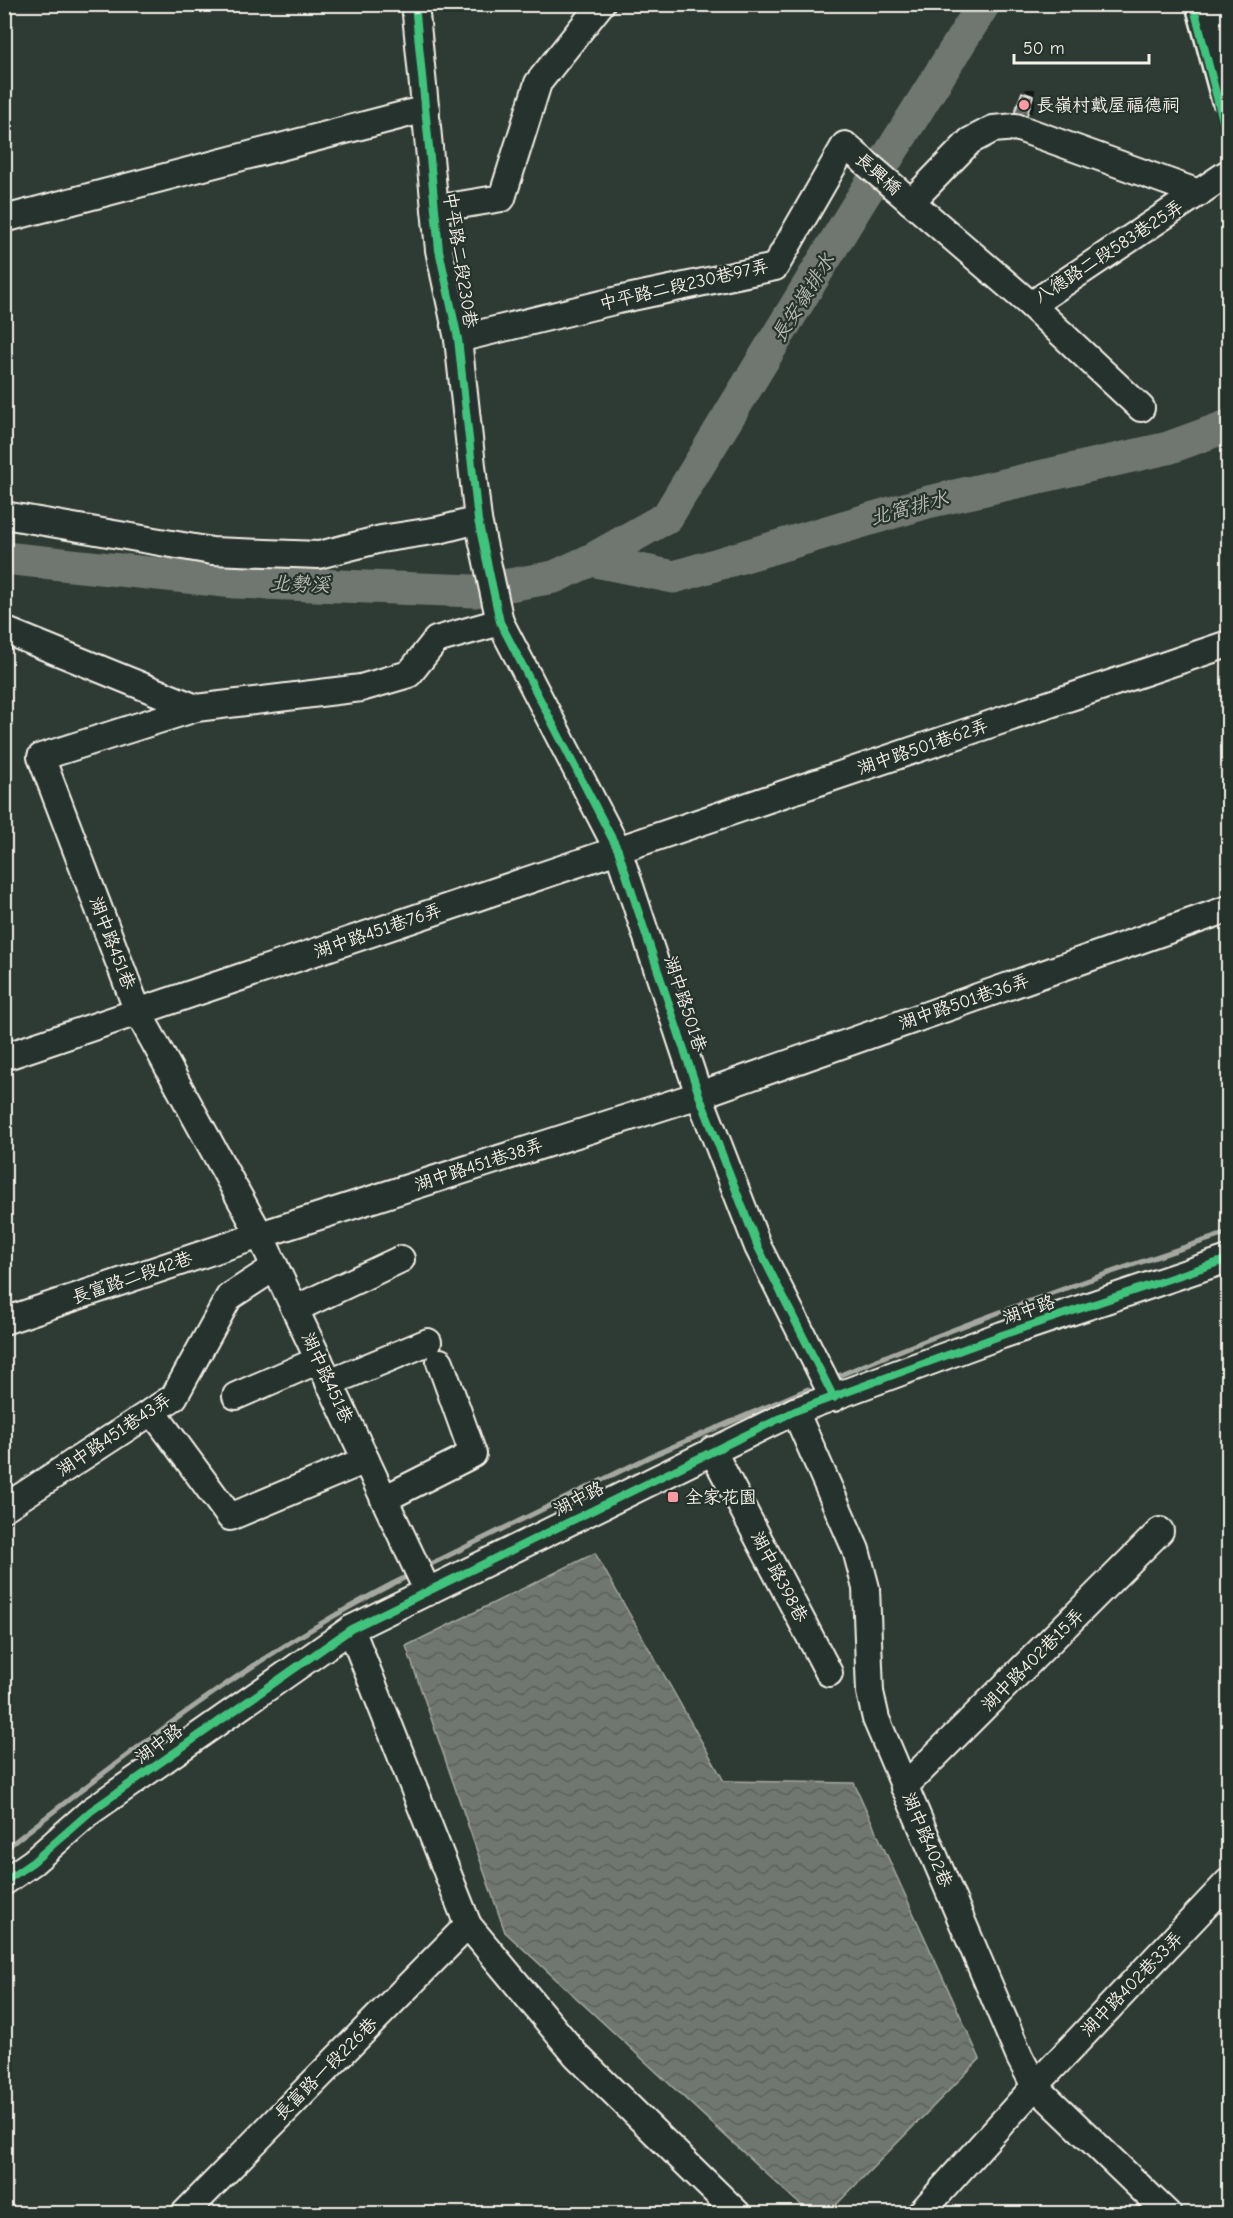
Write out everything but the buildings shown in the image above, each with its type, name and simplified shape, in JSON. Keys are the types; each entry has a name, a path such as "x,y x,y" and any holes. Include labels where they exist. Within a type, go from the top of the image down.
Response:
{"main road":[{"path":"1203,4 1228,97"}],"street":[{"name":"中平路二段230巷","path":"416,4 440,250 458,339 478,520 500,622"},
{"path":"435,208 502,198 538,83 601,4"},
{"path":"4,219 426,109"},
{"path":"911,202 970,141 993,129 1016,127 1199,193"},
{"name":"長興橋","path":"845,145 911,202"},
{"name":"中平路二段230巷97弄","path":"458,339 618,300 775,267 845,145"},
{"name":"八德路二段583巷25弄","path":"911,202 1031,305 1228,173"},
{"path":"1031,305 1141,408"},
{"path":"4,515 212,551 319,555 381,539 439,530 478,520"},
{"name":"湖中路451巷","path":"428,1592 260,1235 138,1012 41,757 196,708 361,688 408,674 436,640 500,622"},
{"name":"湖中路501巷","path":"500,622 618,850 699,1095 758,1247 834,1398"},
{"path":"4,630 196,708"},
{"name":"湖中路501巷62弄","path":"618,850 1228,644"},
{"name":"湖中路451巷76弄","path":"4,1057 618,850"},
{"name":"湖中路501巷36弄","path":"699,1095 1228,909"},
{"name":"湖中路451巷38弄","path":"260,1235 699,1095"},
{"name":"長富路二段42巷","path":"4,1321 260,1235"},
{"path":"295,1309 400,1258"},
{"name":"湖中路","path":"4,1882 33,1862 92,1811 351,1629 795,1411 1002,1335 1228,1258"},
{"name":"湖中路451巷43弄","path":"4,1508 174,1398 229,1297 275,1267"},
{"path":"236,1396 324,1372 434,1352 473,1454 384,1499"},
{"name":"湖中路402巷","path":"795,1411 856,1550 866,1588 870,1692 876,1719 1020,2058 1035,2086 1168,2214"},
{"path":"152,1412 230,1517 366,1460"},
{"name":"湖中路398巷","path":"712,1450 829,1673"},
{"name":"湖中路402巷15弄","path":"904,1787 1160,1532"},
{"path":"351,1629 468,1925 576,2055 738,2214"},
{"name":"湖中路402巷33弄","path":"920,2214 1035,2086 1228,1882"},
{"name":"長富路一段226巷","path":"184,2214 468,1925"}],"water":[{"path":"595,1553 724,1781 854,1783 980,2059 828,2213 813,2213 796,2201 505,1932 406,1646"}],"waterway":[{"name":"長安嶺排水","path":"4,558 235,582 475,591 554,577 591,560 667,517 857,206 984,4"},
{"name":"北窩排水","path":"591,560 674,577 928,502 1168,448 1228,426"},
{"path":"838,1376 1032,1300 1228,1233"},
{"path":"423,1568 651,1456 808,1389"},
{"path":"4,1850 151,1738 252,1667 357,1603 412,1574"}],"cycle path":[{"path":"415,4 439,250 458,339 478,520 500,622 618,850 699,1095 758,1247 834,1398"},
{"path":"1193,4 1228,140"},
{"path":"4,1882 33,1862 91,1811 351,1629 795,1411 1002,1335 1228,1259"}],"place":[{"name":"長嶺村戴屋福德祠","path":"1024,105"},
{"name":"全家花園","path":"673,1497"}],"water label":[{"name":"北勢溪","path":"300,584"}]}
